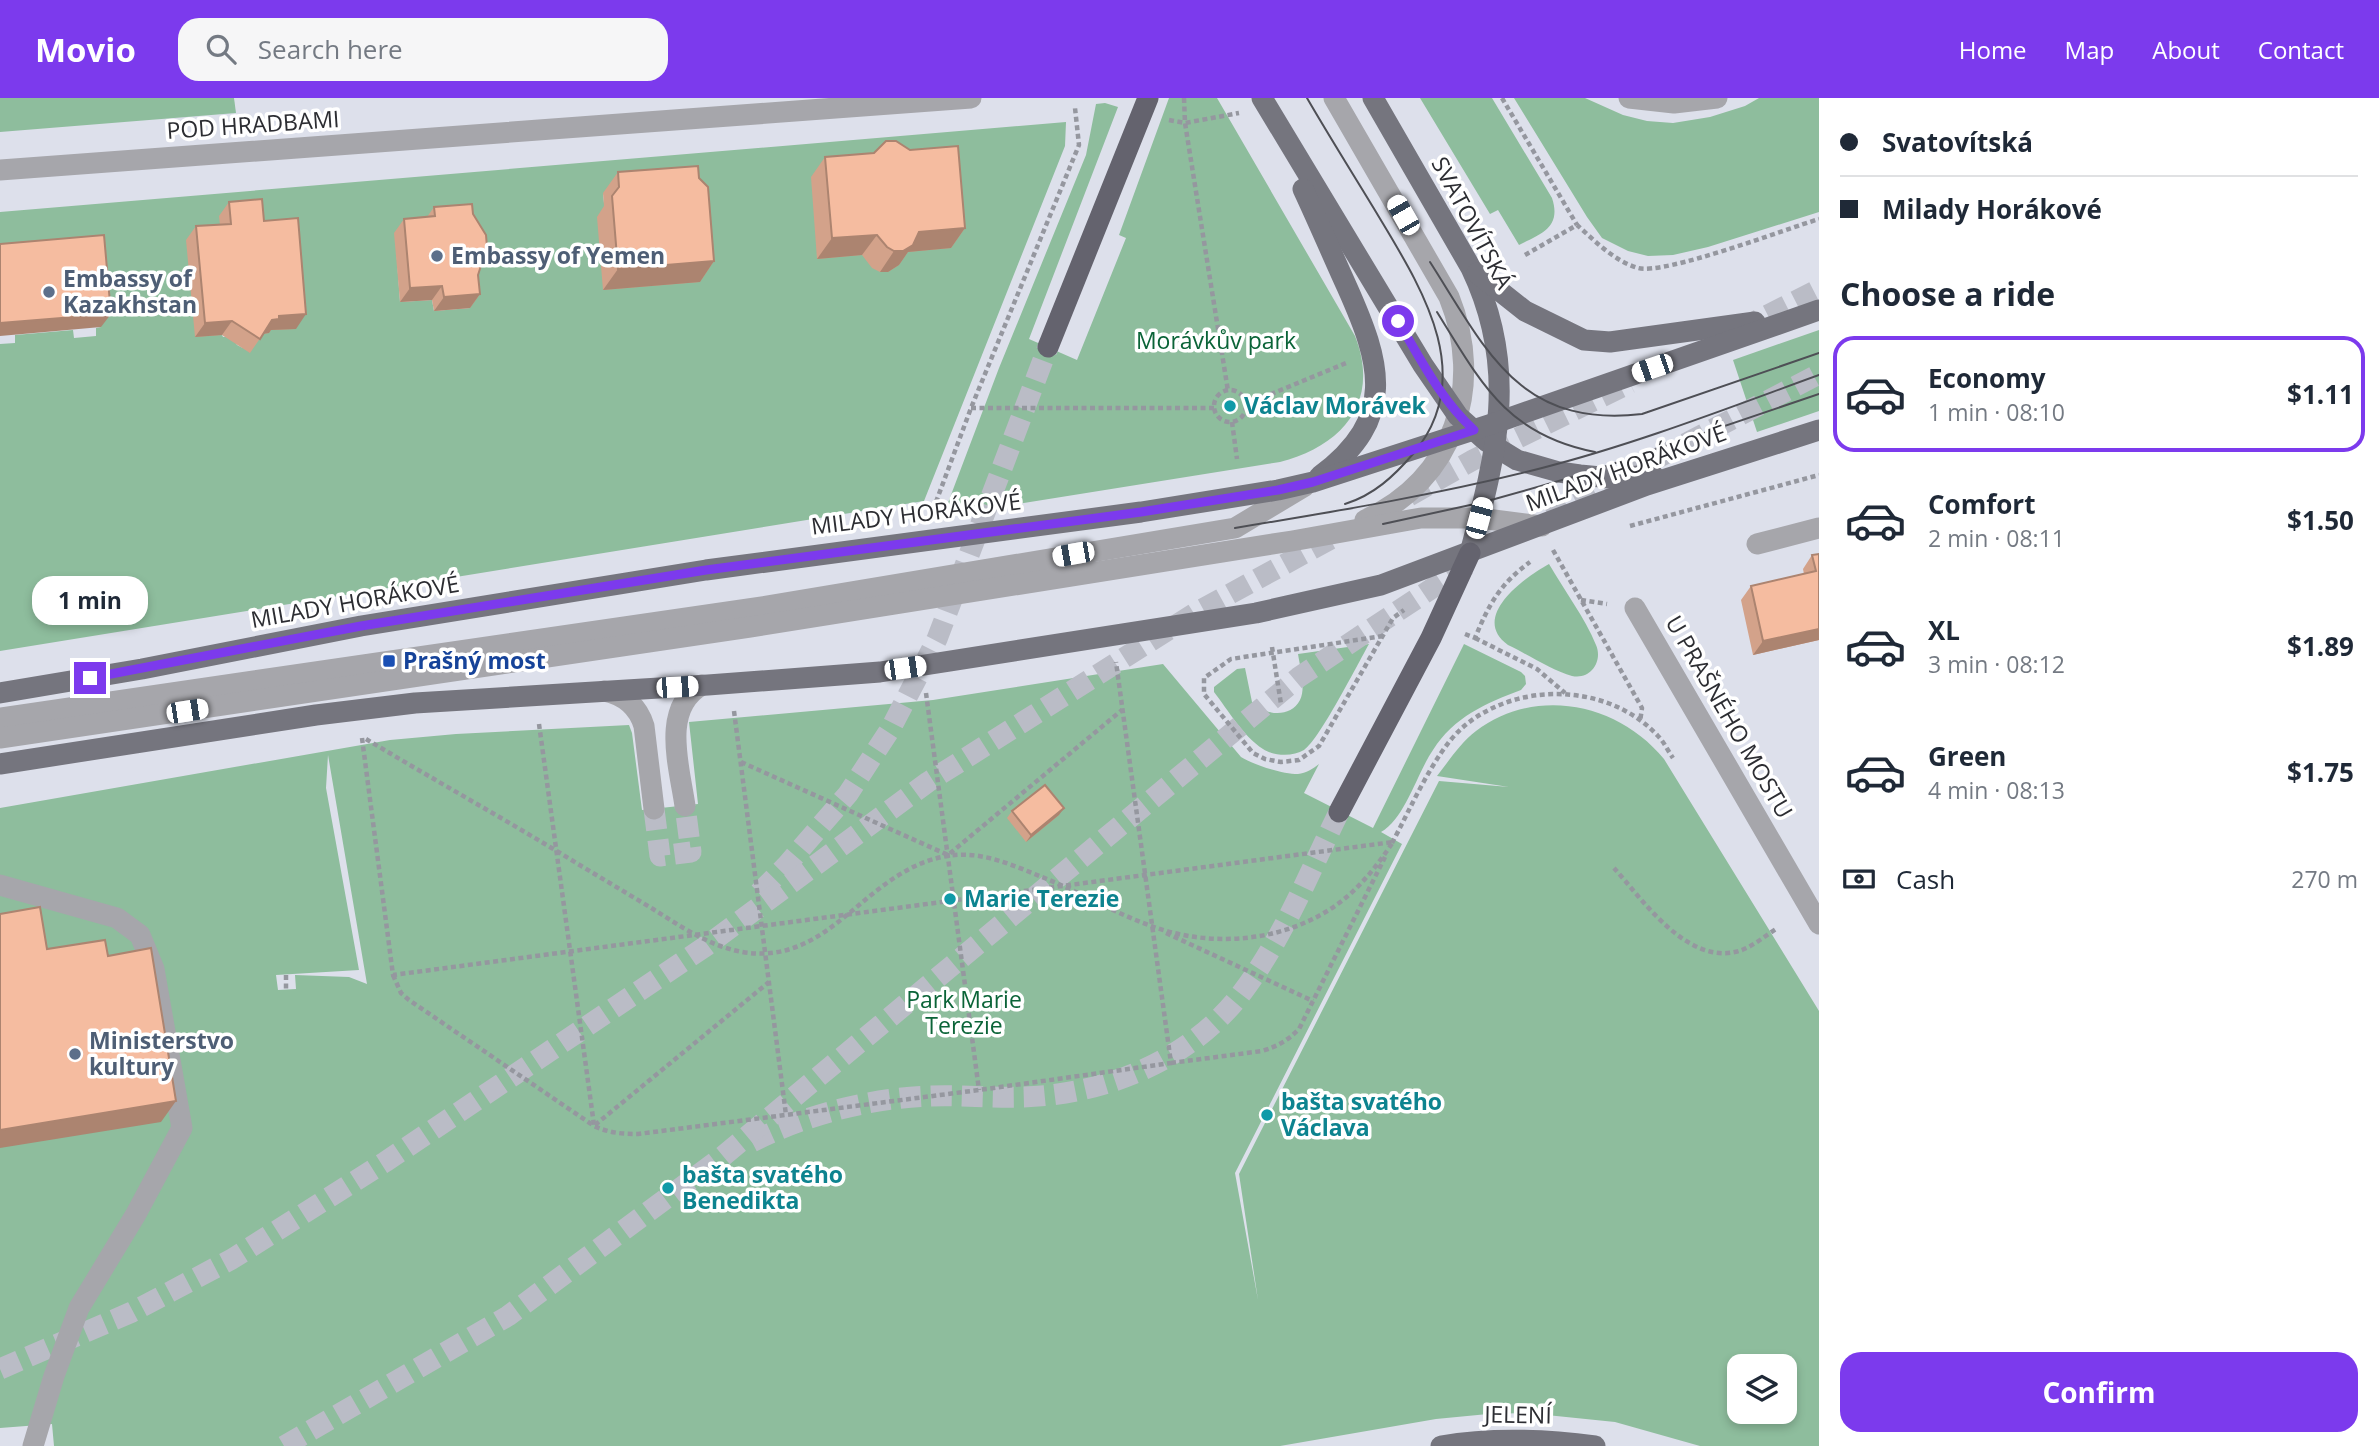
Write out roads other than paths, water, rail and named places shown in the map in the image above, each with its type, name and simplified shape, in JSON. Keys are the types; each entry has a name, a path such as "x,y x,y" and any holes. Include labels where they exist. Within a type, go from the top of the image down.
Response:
{"highway":[{"path":"1048,347 1148,98"},
{"path":"1339,812 1431,638 1470,553"}],"main road":[{"name":"SVATOVÍTSKÁ","path":"1373,98 1471,268 1488,307 1498,348 1500,384 1496,447 1470,553"},
{"path":"1264,103 1423,365 1458,416 1474,430 1517,460 1559,472 1611,478 1645,477 1696,469"},
{"path":"1264,103 1365,327 1375,362 1375,398 1370,417 1357,439 1335,465 1313,482"},
{"path":"1471,268 1525,311 1584,340 1610,342 1812,312"},
{"name":"MILADY HORÁKOVÉ","path":"0,693 142,669 361,626 693,572 1141,512 1278,490 1313,482 1448,439 1812,312"},
{"name":"MILADY HORÁKOVÉ","path":"0,764 371,708 880,672 1256,613 1381,585 1647,485 1819,430"},
{"name":"JELENÍ","path":"1441,1446 1516,1439 1595,1446"}],"street":[{"name":"POD HRADBAMI","path":"0,170 971,98"},
{"path":"1299,539 1338,530 1386,510 1414,488 1426,475 1448,439 1458,416 1465,380 1457,317 1430,262 1334,98"},
{"path":"1629,98 1674,103 1717,98"},
{"path":"0,718 755,608 1235,528 1313,482"},
{"path":"0,738 736,629 1420,518 1479,518 1542,526"},
{"path":"1757,544 1819,528"},
{"name":"U PRAŠNÉHO MOSTU","path":"1635,608 1819,924"},
{"path":"685,806 676,727 687,698 702,685"},
{"path":"604,691 627,700 640,715 644,726 654,809"},
{"path":"0,885 117,918 140,935 154,969 182,1128 136,1214 79,1308 54,1376 33,1446"}],"tunnel":[{"path":"1740,329 1819,289"},
{"path":"759,893 848,794 891,728 937,639 1048,347"},
{"path":"1548,515 1819,374"},
{"path":"1409,496 1473,460 1630,383"},
{"path":"0,1369 132,1312 232,1259 385,1162 706,946 928,782 1195,613 1338,535"},
{"path":"284,1446 508,1316 722,1157 1299,677 1470,563"},
{"path":"654,809 660,856 691,852 685,806"},
{"path":"752,1142 817,1116 885,1100 931,1096 1022,1097 1085,1089 1145,1069 1173,1054 1200,1036 1244,990 1272,948 1339,812"}],"tram line":[{"path":"1307,98 1409,269 1436,330 1442,362 1442,393 1432,424 1413,454 1383,484 1345,504"},
{"path":"1430,262 1470,325 1511,377 1536,396 1565,409 1600,415 1642,414 1819,353"},
{"path":"1437,312 1483,383 1518,419 1539,433 1595,452"},
{"path":"1235,528 1428,494 1542,468 1647,437 1819,375"},
{"path":"1383,524 1484,502 1580,475 1819,394"}],"place":[{"name":"Embassy of Yemen","path":"437,256"},
{"name":"Embassy of Kazakhstan","path":"49,292"},
{"name":"Václav Morávek","path":"1230,406"},
{"name":"Prašný most","path":"389,661"},
{"name":"Marie Terezie","path":"950,899"},
{"name":"Ministerstvo kultury","path":"75,1054"},
{"name":"bašta svatého Václava","path":"1267,1115"},
{"name":"bašta svatého Benedikta","path":"668,1188"}],"park label":[{"name":"Morávkův park","path":"1216,341"},
{"name":"Park Marie Terezie","path":"964,1013"}]}
